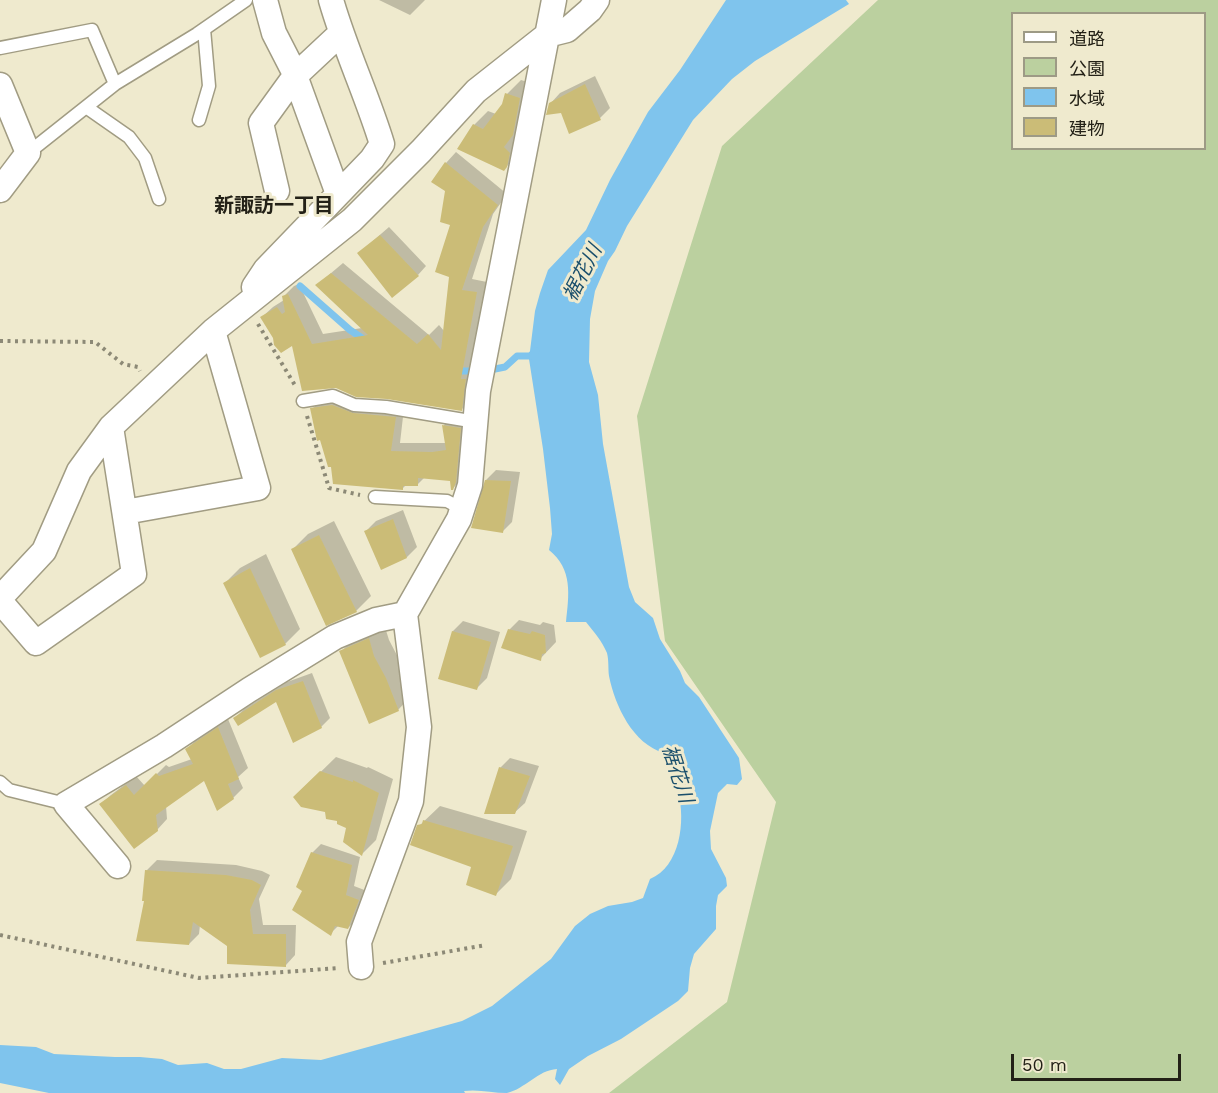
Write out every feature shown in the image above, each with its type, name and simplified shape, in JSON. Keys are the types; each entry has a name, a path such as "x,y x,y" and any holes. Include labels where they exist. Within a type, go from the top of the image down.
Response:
{"street":[{"path":"265,0 274,33 295,76 338,194"},
{"path":"256,298 254,287 266,269 372,159 382,144 370,103 341,33 331,0"},
{"path":"362,967 359,942 411,801 419,727 405,614 459,519 470,485 478,391 554,0"},
{"path":"111,427 134,574 36,643 0,600 44,550 79,471 111,427 173,359 256,298 352,220 421,151 476,91 547,35 567,30 590,10 597,0"},
{"path":"277,191 261,123 295,76 341,33"},
{"path":"0,87 28,153 0,189"},
{"path":"125,512 258,488 213,331"},
{"path":"118,866 66,804 164,746 335,637 376,620 405,614"}],"lane":[{"path":"28,153 115,84 246,0"},
{"path":"199,120 209,86 204,29"},
{"path":"0,48 92,30 115,84"},
{"path":"86,107 129,137 145,158 159,199"},
{"path":"303,401 333,396 354,405 386,407 476,422"},
{"path":"375,497 447,501 462,509"},
{"path":"0,782 9,790 66,804"}],"path":[{"path":"0,341 95,342 123,364 138,367 140,373 173,359"},
{"path":"0,935 199,978 362,967 486,945"}],"green space":[{"path":"878,0 1218,0 1218,1093 609,1093 727,1002 776,802 665,641 637,416 722,146"}],"water":[{"name":"裾花川","path":"726,0 846,0 849,4 755,61 732,79 693,120 608,261 595,291 590,319 589,362 598,395 603,444 629,587 635,602 653,618 660,639 685,683 699,697 739,758 742,779 737,785 727,784 718,793 710,831 711,849 726,878 727,886 718,895 716,929 694,954 688,991 678,1001 621,1039 569,1069 560,1085 555,1079 557,1069 550,1070 507,1093 475,1090 464,1091 465,1093 49,1093 0,1083 0,1045 36,1047 54,1054 140,1057 162,1059 178,1065 207,1063 224,1069 241,1069 282,1058 321,1060 462,1021 492,1006 551,959 575,926 590,914 608,906 643,898 650,879 668,864 678,842 681,816 677,787 664,753 643,741 627,722 612,688 607,653 598,637 586,622 566,622 568,583 562,565 549,550 552,534 550,508 529,359 535,311 548,270 586,230 610,180 648,112 680,70"}],"building":[{"path":"585,84 601,120 569,134 561,113 546,115 549,103"},
{"path":"505,93 520,98 513,135 504,147 510,153 504,171 457,149 473,124 483,129 502,104"},
{"path":"445,162 498,205 483,227 462,290 477,292 461,379 466,379 462,411 387,399 356,397 336,388 302,391 292,346 281,353 274,345 273,338 260,317 277,307 282,314 285,312 282,296 288,294 312,344 368,335 315,285 331,273 417,344 428,334 441,350 449,277 435,272 450,225 440,222 445,191 431,182"},
{"path":"380,235 419,276 392,298 357,253"},
{"path":"332,405 353,413 396,417 391,451 446,450 442,425 461,428 456,482 453,490 451,490 450,481 418,478 418,486 403,486 403,490 333,484 331,467 328,467 320,440 317,441 310,408"},
{"path":"485,480 511,481 503,533 471,528"},
{"path":"393,519 407,558 381,570 364,531"},
{"path":"319,535 357,612 326,626 291,549"},
{"path":"250,568 286,645 260,658 223,583"},
{"path":"508,629 530,634 532,631 545,635 546,653 542,654 541,661 501,648"},
{"path":"452,631 491,642 477,690 438,679"},
{"path":"369,638 374,656 386,678 399,711 369,724 339,651"},
{"path":"303,681 322,728 293,743 276,702 238,726 233,718 276,690"},
{"path":"218,727 239,779 228,784 234,799 217,811 204,781 156,815 158,831 134,849 99,804 126,785 134,795 156,773 159,776 193,764 185,749"},
{"path":"499,767 530,776 515,814 484,814"},
{"path":"320,771 353,782 353,780 379,793 362,856 343,842 346,828 337,824 337,821 326,819 325,812 301,807 293,797"},
{"path":"423,820 513,846 496,896 466,885 471,867 410,845 417,825 422,824"},
{"path":"311,852 352,865 346,895 359,900 348,929 335,926 331,936 292,910 302,891 296,887"},
{"path":"145,870 226,875 252,880 261,885 250,910 253,934 286,934 286,967 227,964 227,946 193,922 189,945 136,941 144,901 142,901"}],"waterway":[{"path":"300,286 350,330 365,340"},
{"path":"490,370 505,367 517,356 530,356 536,351"},
{"path":"453,371 473,371"}],"district":[{"name":"新諏訪一丁目","path":"274,206"}]}
